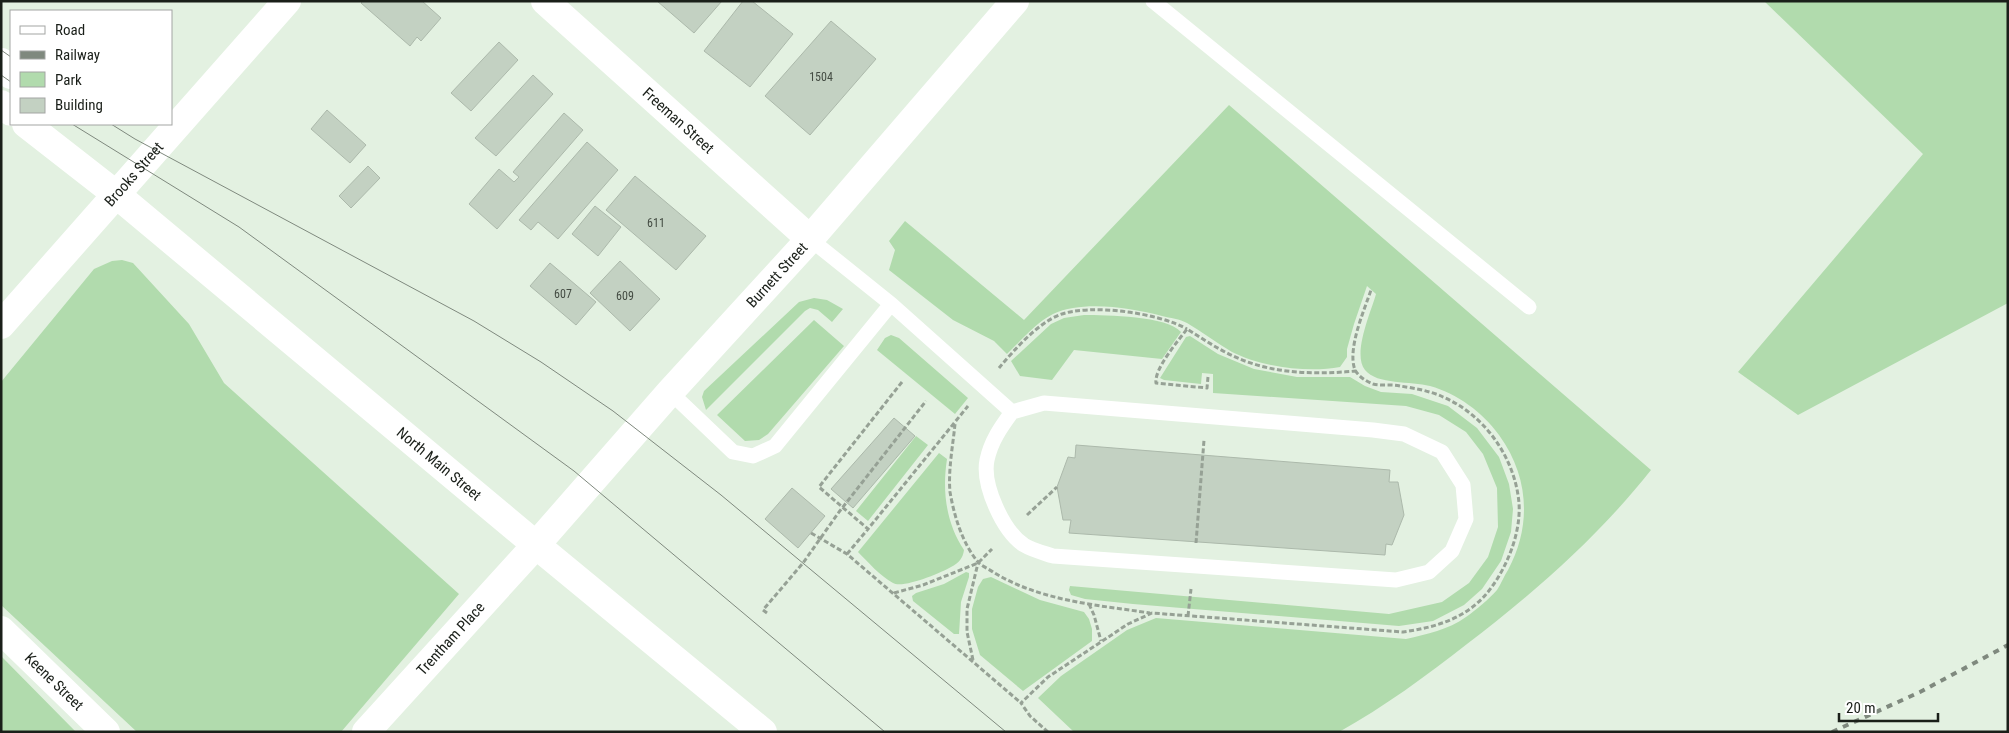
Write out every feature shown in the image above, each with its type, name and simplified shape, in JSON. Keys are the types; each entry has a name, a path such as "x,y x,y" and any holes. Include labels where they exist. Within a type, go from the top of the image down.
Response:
{"street":[{"name":"Brooks Street","path":"1,325 287,1"},
{"name":"Freeman Street","path":"546,1 810,239"},
{"name":"Burnett Street","path":"536,545 670,392 810,239 1015,1"},
{"path":"1,62 10,74"},
{"name":"North Main Street","path":"27,125 117,195 763,732"},
{"name":"North Main Street","path":"52,125 117,195"},
{"name":"Trentham Place","path":"366,732 536,545"},
{"name":"Keene Street","path":"1,630 106,732"}],"lane":[{"path":"1153,1 1529,306"},
{"path":"810,239 891,304 1012,412"},
{"path":"670,392 733,452 753,456 775,446 891,304"},
{"path":"1044,403 1404,434 1442,452 1463,485 1466,519 1452,551 1429,572 1396,580 1052,556 1023,544 1001,520 989,492 987,462 996,434 1012,412 1044,403"}],"path":[{"path":"1021,702 1048,677 1128,624 1152,613 1403,632 1431,628 1459,616 1482,600 1496,581 1510,555 1517,527 1519,503 1512,471 1501,447 1486,427 1466,410 1444,397 1400,386 1372,384 1362,378 1356,371 1354,355 1357,331 1371,290"},
{"path":"847,554 1009,357 1030,335 1058,316 1095,310 1128,312 1173,321 1227,353 1254,364 1290,372 1328,373 1356,371"},
{"path":"1187,329 1163,362 1155,378 1156,383 1207,388"},
{"path":"1188,616 1194,566 1208,378"},
{"path":"868,529 819,487 902,382"},
{"path":"767,613 763,610 926,401"},
{"path":"819,540 811,533 847,554 894,593 1021,702 1030,716 1048,732"},
{"path":"894,593 923,585 978,563 967,609 967,632 973,660"},
{"path":"788,580 792,584"},
{"path":"1088,604 1094,614 1101,641"}],"green space":[{"path":"1764,1 2008,1 2008,303 1798,415 1738,372 1923,154"},
{"path":"1229,105 1651,470 1631,495 1587,541 1541,584 1420,679 1388,702 1339,732 1074,732 1038,698 1061,676 1127,630 1156,618 1406,639 1452,625 1474,611 1490,597 1497,590 1508,570 1521,536 1524,519 1524,501 1516,467 1499,435 1485,419 1460,399 1440,389 1422,384 1395,382 1378,378 1370,375 1365,370 1362,363 1361,344 1376,294 1367,286 1354,324 1347,349 1347,357 1340,367 1300,369 1257,362 1244,357 1232,352 1181,320 1136,310 1093,306 1079,307 1053,314 1034,327 1007,354 994,341 953,320 889,270 895,250 889,241 905,221 1024,320"},
{"path":"122,260 133,263 189,324 224,383 459,594 341,732 137,732 1,605 1,382 94,269 112,261"},
{"path":"814,298 827,300 843,309 832,322 818,310 810,308 805,311 706,410 702,397 704,391 799,302"},
{"path":"1084,315 1121,316 1150,320 1174,327 1181,332 1162,359 1074,350 1052,380 1020,376 1011,361 1051,324 1064,318"},
{"path":"814,320 844,346 768,434 759,440 745,441 717,415"},
{"path":"891,335 899,338 968,398 955,414 877,350 885,338"},
{"path":"1190,336 1218,354 1254,369 1297,377 1350,377 1365,386 1381,392 1412,394 1448,406 1477,428 1499,457 1509,484 1513,509 1511,532 1501,561 1482,589 1464,605 1433,621 1399,626 1133,604 1085,599 1071,595 1070,586 1389,614 1442,602 1469,583 1488,557 1498,527 1497,488 1483,454 1466,432 1439,415 1406,406 1213,393 1213,374 1202,373 1201,384 1160,378 1186,337"},
{"path":"916,436 928,445 868,521 856,511"},
{"path":"939,453 947,459 945,495 949,518 964,550 963,555 954,565 931,576 904,584 893,583 879,573 858,552"},
{"path":"966,572 969,573 969,577 961,602 959,634 954,634 913,601 912,596 944,584"},
{"path":"991,577 1040,600 1084,612 1089,619 1092,629 1092,641 1023,691 980,655 972,629 972,609 978,587 983,579"},
{"path":"1,656 76,732 1,732"}],"building":[{"path":"363,1 422,1 441,18 421,41 417,37 410,46 361,3"},
{"path":"657,1 722,1 694,33"},
{"path":"743,1 752,1 793,34 750,87 704,51"},
{"path":"831,21 876,59 810,135 765,96"},
{"path":"499,42 518,60 471,111 451,93"},
{"path":"533,75 553,94 496,156 475,138"},
{"path":"327,110 366,145 350,163 311,129"},
{"path":"564,113 583,130 497,229 469,204 499,169 514,182 519,177 513,172"},
{"path":"587,142 618,170 558,239 538,222 531,230 519,220"},
{"path":"368,166 380,178 351,208 339,196"},
{"path":"635,176 706,236 676,270 606,210"},
{"path":"595,206 621,227 598,256 572,234"},
{"path":"620,261 660,299 630,331 590,293"},
{"path":"550,263 596,302 576,325 530,286"},
{"path":"894,418 915,436 853,508 831,489"},
{"path":"1076,445 1390,470 1389,482 1398,482 1404,515 1392,545 1386,544 1385,555 1069,533 1071,520 1063,520 1057,487 1068,457 1075,458"},
{"path":"792,488 825,516 798,548 765,519"}],"tram line":[{"path":"1,50 10,56"},
{"path":"1,75 10,81"},
{"path":"74,125 239,227 574,471 885,732"},
{"path":"113,125 135,139 474,321 541,362 613,411 721,495 1006,732"}],"railway":[{"path":"1832,732 1920,692 2008,645"}]}
